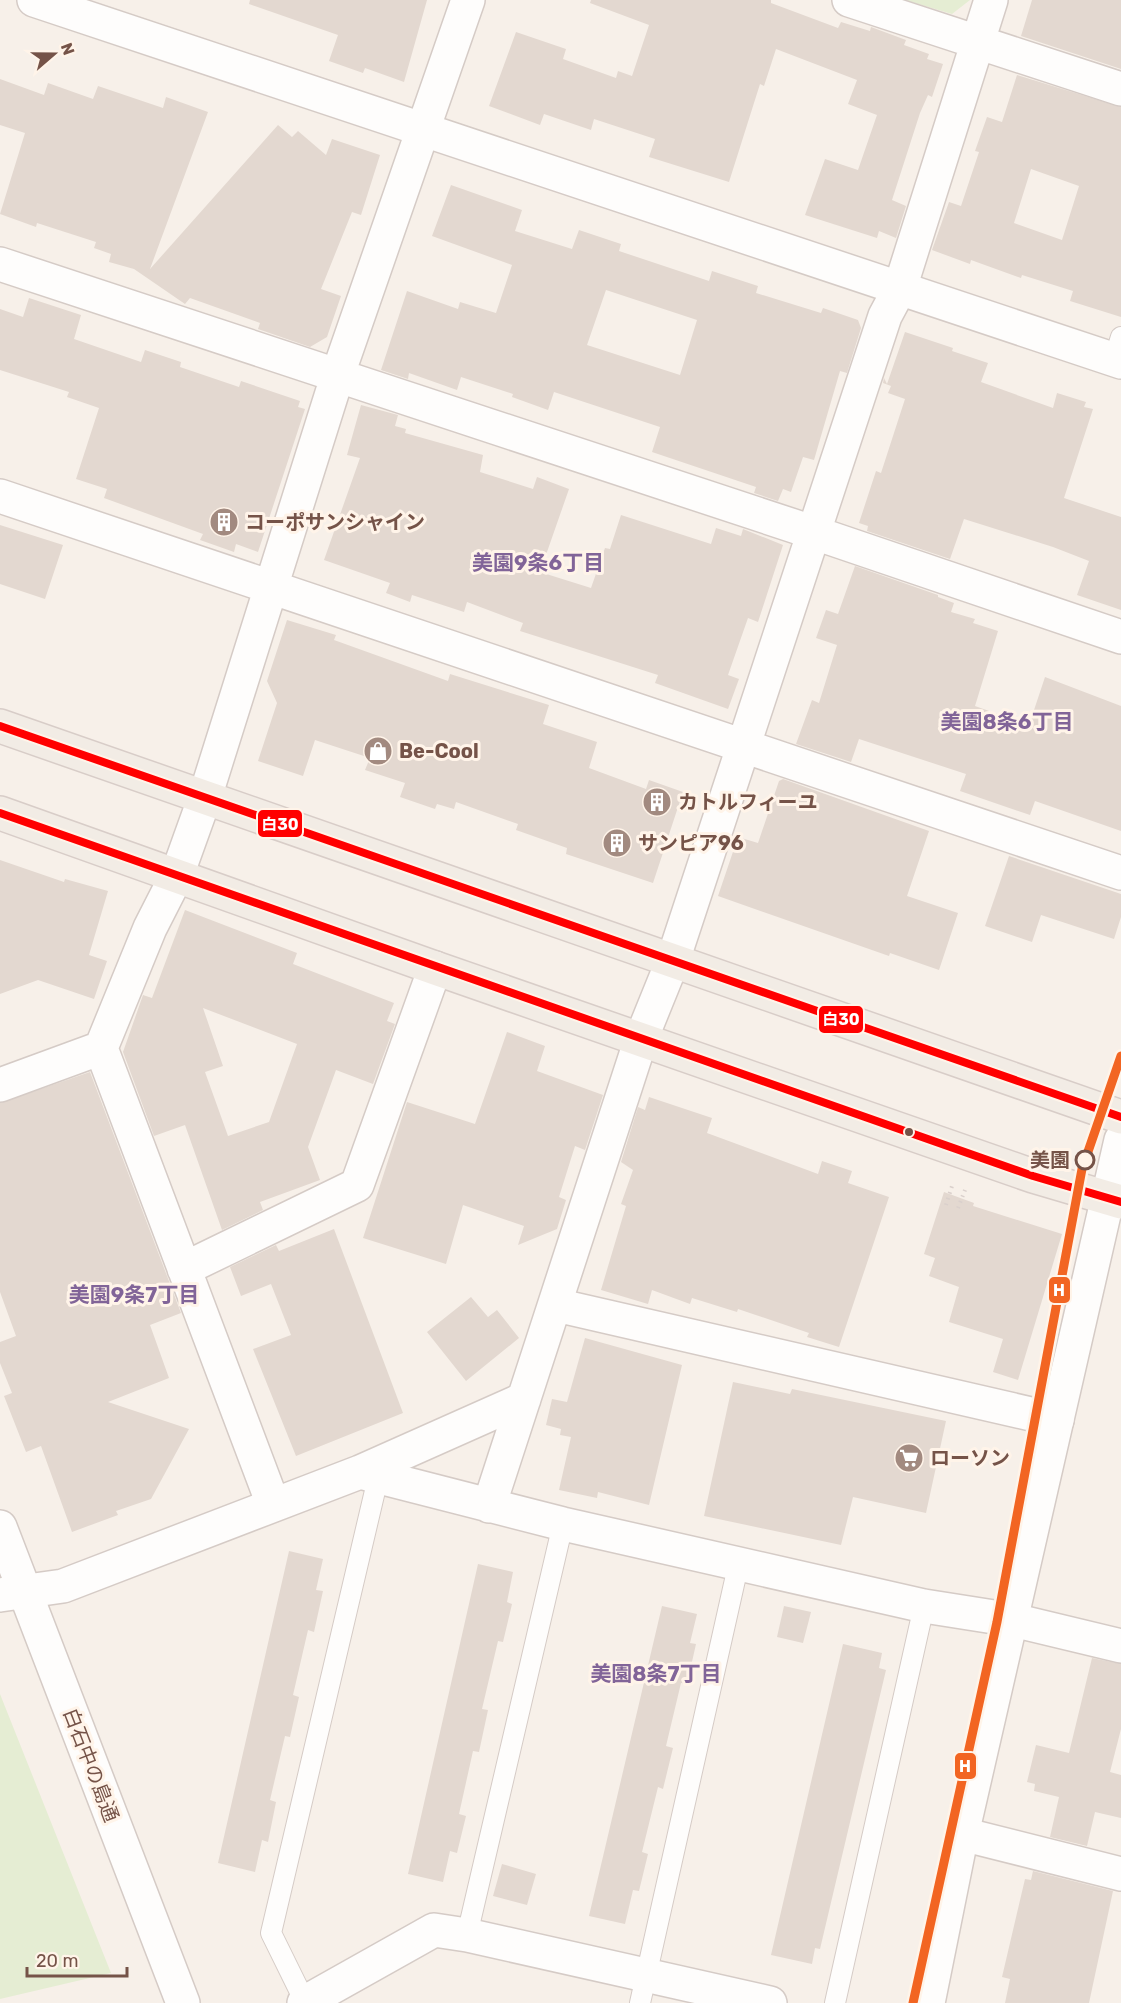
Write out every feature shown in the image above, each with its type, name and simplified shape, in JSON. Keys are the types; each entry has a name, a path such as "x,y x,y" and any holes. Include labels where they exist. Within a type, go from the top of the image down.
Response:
{"main road":[{"path":"0,726 1121,1117"},
{"path":"0,813 435,968 1033,1176 1114,1200"}],"street":[{"path":"34,0 900,288 1118,353"},
{"path":"273,1504 101,1048 150,928 177,875 205,797 338,374 468,0"},
{"path":"849,0 1121,89"},
{"path":"489,1506 641,1039 673,960 885,316 900,288 991,0"},
{"path":"0,264 338,374 1121,637"},
{"path":"0,496 1121,873"},
{"path":"184,1269 357,1185 435,968"},
{"path":"0,1085 101,1048"},
{"path":"928,2003 962,1834 1057,1420 1095,1261 1114,1200 1121,1140"},
{"path":"556,1305 1057,1420"},
{"path":"12,1593 63,1586 273,1504 369,1475 525,1399"},
{"path":"369,1475 563,1524 739,1562 924,1606 1012,1620 1121,1646"},
{"name":"白石中の島通","path":"0,1527 12,1593 183,2003"},
{"path":"962,1834 1121,1874"},
{"path":"304,2003 434,1930 467,1935 643,1989 770,2003"}],"lane":[{"path":"304,2003 271,1933 369,1475"},
{"path":"467,1935 563,1524"},
{"path":"643,1989 739,1562"},
{"path":"835,2003 924,1606"}],"path":[{"path":"946,1204 952,1186"},
{"path":"958,1208 965,1190"}],"green space":[{"path":"905,0 970,0 952,14"},
{"path":"0,1694 111,1973 0,1999"}],"building":[{"path":"250,0 427,0 404,82 365,68 363,73 329,61 338,35 249,4"},
{"path":"591,0 771,0 771,3 838,28 841,22 870,31 871,27 906,40 904,45 929,54 927,59 943,64 932,97 928,95 920,113 892,200 906,206 896,238 879,231 877,238 805,215 825,159 858,170 877,115 848,104 857,80 776,49 764,86 760,84 729,182 649,157 655,139 594,119 591,130 544,114 540,125 489,106 516,32 566,49 563,59 616,78 618,71 632,76 649,25 590,3"},
{"path":"1032,0 1121,0 1121,69 1021,36"},
{"path":"1017,75 1121,107 1121,317 1070,301 1073,291 1022,275 1021,278 971,260 970,264 932,250 949,202 961,206 979,152 975,151 987,117 1002,122","holes":["1031,169 1079,186 1062,240 1014,223"]},
{"path":"0,79 44,95 48,83 93,99 98,86 163,108 166,97 208,112 150,269 278,125 292,137 298,131 326,155 332,139 380,155 361,215 352,212 321,289 341,296 327,337 310,347 258,329 260,323 190,298 185,304 134,269 109,262 111,254 94,248 96,242 37,223 36,227 0,214 25,133 0,125"},
{"path":"451,185 522,210 515,231 572,249 579,230 621,244 619,251 709,281 712,271 758,286 756,293 821,313 823,308 858,320 861,328 847,373 840,371 814,460 803,457 791,492 783,489 778,501 754,493 756,487 652,452 660,427 554,392 548,410 512,397 513,394 461,377 457,390 409,373 408,379 381,370 407,291 458,309 460,302 496,313 512,265 432,236","holes":["606,290 697,320 680,375 587,345"]},
{"path":"29,298 81,315 74,339 141,362 145,350 181,362 180,367 239,387 241,381 300,401 298,407 305,409 258,552 236,544 234,552 200,540 203,534 104,498 107,489 76,479 99,408 67,397 69,392 0,370 0,309 23,317"},
{"path":"905,332 953,348 952,351 988,363 981,382 1053,408 1057,393 1086,402 1084,407 1093,409 1064,498 1121,517 1121,610 1077,595 1089,561 1053,547 964,519 950,559 867,531 868,526 859,523 876,471 881,473 905,399 888,393 891,386 883,383 884,378 887,384"},
{"path":"361,405 398,415 395,426 406,429 405,433 483,455 480,472 533,489 537,477 569,489 540,572 591,588 605,548 610,549 621,515 711,544 716,528 741,536 743,529 783,545 758,622 748,618 728,675 739,679 728,709 655,683 658,675 520,631 523,623 467,602 464,612 412,595 410,602 386,593 390,583 324,560 360,458 347,455"},
{"path":"0,525 63,545 45,599 0,584"},
{"path":"855,566 938,595 954,603 951,612 975,619 973,623 998,631 975,706 1029,725 1045,677 1121,706 1121,831 1035,801 1030,815 960,791 966,774 859,739 851,762 796,744 812,700 819,703 837,645 816,638 826,610 838,614"},
{"path":"287,620 336,635 334,640 448,681 450,674 549,705 543,724 597,742 589,768 646,789 649,780 683,792 653,883 566,854 567,848 516,830 518,824 456,802 454,809 437,804 435,809 400,797 405,783 365,770 370,758 315,740 303,776 258,761 277,703 267,681"},
{"path":"783,779 929,831 907,896 958,913 939,970 890,953 889,956 718,896 738,837 758,843 779,781"},
{"path":"1009,856 1121,894 1121,917 1114,939 1041,915 1032,942 985,926"},
{"path":"0,860 64,882 65,879 108,891 89,955 107,961 94,999 38,980 0,994"},
{"path":"185,910 297,953 293,964 394,1003 387,1021 395,1024 373,1084 336,1070 308,1147 320,1180 260,1202 263,1210 222,1230 185,1125 154,1136 123,1052 143,995 152,998","holes":["203,1008 297,1044 269,1122 228,1136 205,1072 223,1066"]},
{"path":"507,1032 545,1046 537,1071 603,1095 585,1150 575,1146 559,1197 566,1200 557,1229 518,1245 524,1226 463,1205 446,1264 363,1238 407,1102 475,1124"},
{"path":"90,1072 181,1313 150,1325 169,1378 108,1402 189,1429 151,1499 116,1511 118,1515 72,1532 41,1446 26,1452 4,1396 12,1393 0,1363 0,1342 16,1336 0,1292 0,1103"},
{"path":"649,1097 712,1118 707,1133 818,1174 822,1161 852,1171 848,1183 889,1197 839,1347 807,1337 809,1333 738,1309 737,1312 692,1298 690,1304 652,1290 648,1304 601,1290 626,1206 621,1204 633,1170 621,1162 638,1107 645,1110"},
{"path":"944,1192 974,1203 973,1206 1062,1234 1018,1380 993,1372 1003,1339 949,1322 959,1287 929,1276 935,1258 924,1254"},
{"path":"334,1229 403,1413 296,1456 253,1349 291,1335 271,1284 241,1296 230,1267 276,1245 279,1251"},
{"path":"471,1297 488,1317 497,1310 519,1338 466,1381 427,1332"},
{"path":"585,1338 682,1365 649,1505 598,1492 597,1498 559,1490 571,1437 560,1435 561,1429 546,1425 552,1399 567,1402"},
{"path":"733,1382 790,1394 792,1389 946,1421 926,1513 853,1497 841,1545 704,1516"},
{"path":"289,1551 323,1559 316,1590 323,1591 314,1632 308,1630 293,1695 299,1697 290,1737 285,1736 270,1800 276,1802 268,1842 262,1840 255,1872 218,1863"},
{"path":"478,1564 513,1572 507,1602 512,1604 503,1642 498,1641 482,1709 488,1710 479,1752 473,1751 459,1814 466,1816 457,1853 450,1851 443,1882 408,1874"},
{"path":"662,1606 697,1614 690,1643 696,1644 687,1684 681,1683 666,1746 673,1748 663,1789 658,1787 642,1852 648,1854 639,1891 633,1890 625,1924 589,1916"},
{"path":"784,1606 811,1612 803,1643 777,1637"},
{"path":"843,1644 882,1653 879,1668 886,1670 820,1949 815,1948 812,1964 771,1955"},
{"path":"1092,1658 1121,1664 1121,1729 1110,1772 1121,1775 1121,1818 1095,1812 1087,1846 1050,1837 1059,1797 1034,1791 1035,1784 1027,1782 1036,1745 1069,1753"},
{"path":"502,1864 536,1874 527,1905 493,1896"},
{"path":"1033,1871 1113,1891 1089,2003 1005,2003 1010,1979 1002,1977 1025,1879 1031,1880"}],"transit line":[{"name":"白30","path":"0,726 1121,1117"},
{"name":"白30","path":"0,813 1033,1176 1121,1202"},
{"name":"H","path":"913,2003 997,1622 1082,1169 1121,1056"}],"place":[{"name":"コーポサンシャイン","path":"224,522"},
{"name":"Be-Cool","path":"378,751"},
{"name":"カトルフィーユ","path":"657,802"},
{"name":"サンピア96","path":"617,843"},
{"name":"美園","path":"1085,1160"},
{"name":"ローソン","path":"909,1458"}],"district":[{"name":"美園9条6丁目","path":"538,563"},
{"name":"美園8条6丁目","path":"1007,722"},
{"name":"美園9条7丁目","path":"134,1295"},
{"name":"美園8条7丁目","path":"656,1674"}]}
